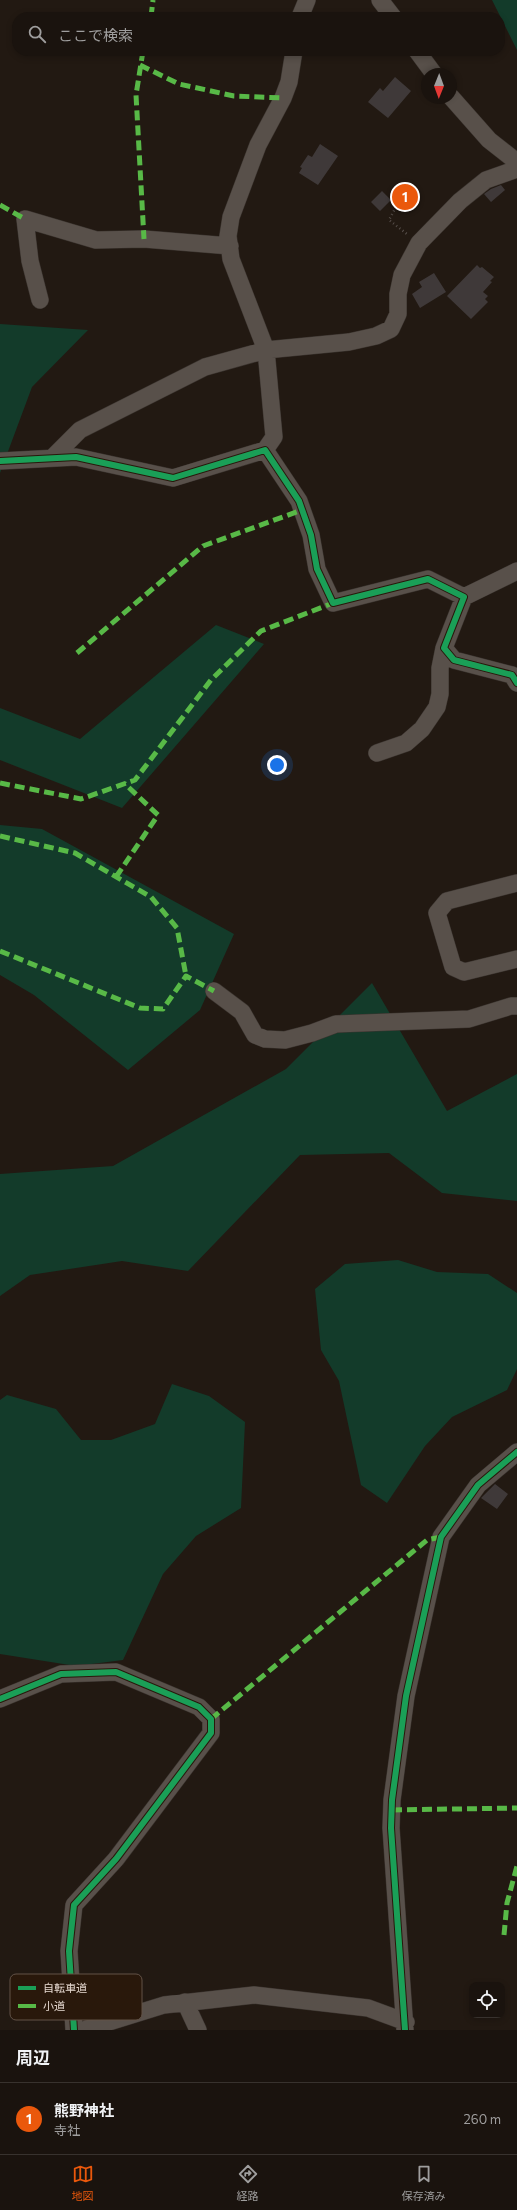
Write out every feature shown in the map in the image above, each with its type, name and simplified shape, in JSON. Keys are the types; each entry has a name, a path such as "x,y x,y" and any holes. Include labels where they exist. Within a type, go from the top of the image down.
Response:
{"street":[{"path":"302,12 307,0"},
{"path":"380,0 389,12"},
{"path":"0,461 52,457 76,458 173,478 265,450 274,437 266,350 232,259 228,236 231,217 258,145 283,98 289,82 293,56"},
{"path":"421,56 430,68"},
{"path":"457,104 489,140 517,162"},
{"path":"52,457 80,430 205,367 266,350 350,342 376,336 391,329 398,314 398,294 402,275 419,243 460,201 486,180 517,169"},
{"path":"40,300 30,261 25,220 96,240 144,239 230,246"},
{"path":"265,450 299,501 311,535 317,568 332,603 428,579 464,596"},
{"path":"377,753 406,743 422,729 437,707 440,694 440,668 444,648 464,596 517,571"},
{"path":"444,648 454,660 512,675 517,684"},
{"path":"517,883 447,901 437,913 453,967 464,972 517,959"},
{"path":"214,991 242,1012 255,1035 265,1040 285,1040 312,1033 336,1024 425,1019 469,1019 511,1006 517,1006"},
{"path":"142,2011 157,2006 185,2002 254,1995 368,2008 405,2024 391,1828 401,1728 412,1665 440,1537 478,1485 517,1452"},
{"path":"0,1699 61,1674 116,1672 199,1707 211,1719 211,1733 116,1858 74,1905 69,1951 70,1974"},
{"path":"185,2002 198,2030"},
{"path":"73,2020 74,2030"},
{"path":"83,2030 114,2020"}],"path":[{"path":"396,207 389,220 419,243"}],"green space":[{"path":"492,0 517,0 517,50 505,26 505,12 498,12"},
{"path":"0,324 88,330 32,387 0,473"},
{"path":"216,625 264,644 122,808 0,760 0,708 80,739"},
{"path":"0,825 42,829 234,934 200,1010 128,1070 34,995 0,975"},
{"path":"372,983 447,1111 517,1074 517,1201 442,1193 389,1153 300,1155 188,1271 122,1261 30,1275 0,1296 0,1174 113,1166 286,1069"},
{"path":"398,1260 437,1272 488,1274 517,1293 517,1369 507,1390 452,1417 425,1446 387,1503 361,1485 339,1381 321,1350 315,1289 345,1264"},
{"path":"172,1384 209,1396 245,1422 241,1508 196,1536 163,1574 123,1660 76,1666 0,1654 0,1400 7,1395 56,1409 81,1440 111,1440 155,1424"}],"building":[{"path":"395,77 411,91 388,118 368,102 380,88 383,91"},
{"path":"320,144 338,156 318,185 299,173 302,168 300,167 308,155 312,157"},
{"path":"406,185 415,195 405,205 395,196"},
{"path":"501,185 505,190 491,202 484,194"},
{"path":"382,191 391,200 380,211 371,202"},
{"path":"477,265 480,268 482,267 494,277 490,281 492,282 483,292 488,296 485,299 488,302 471,319 447,296"},
{"path":"434,273 446,292 420,308 412,294 422,287 419,282"},
{"path":"495,1484 508,1494 497,1509 481,1498"}],"marked path":[{"path":"152,12 153,0"},
{"path":"142,56 136,95 144,239"},
{"path":"140,65 179,84 234,96 283,98"},
{"path":"0,205 25,219"},
{"path":"77,653 203,546 302,510"},
{"path":"0,783 81,799 135,780 211,680 261,631 333,603"},
{"path":"116,877 158,815 124,783"},
{"path":"0,836 75,853 151,897 177,928 186,976"},
{"path":"0,951 140,1008 163,1009 186,976 214,991"},
{"path":"211,1719 427,1540 441,1537"},
{"path":"392,1810 517,1808"},
{"path":"504,1935 507,1903 517,1866"}],"cycle path":[{"path":"0,461 76,457 173,478 265,450 299,501 311,535 317,569 333,603 428,579 464,597 444,648 454,660 512,675 517,683"},
{"path":"405,2030 391,1828 392,1800 406,1696 441,1537 478,1485 517,1452"},
{"path":"0,1699 61,1674 116,1672 199,1707 211,1719 211,1733 116,1859 74,1905 69,1951 70,1974"},
{"path":"73,2020 74,2030"}],"place":[{"name":"熊野神社","path":"405,197"}]}
